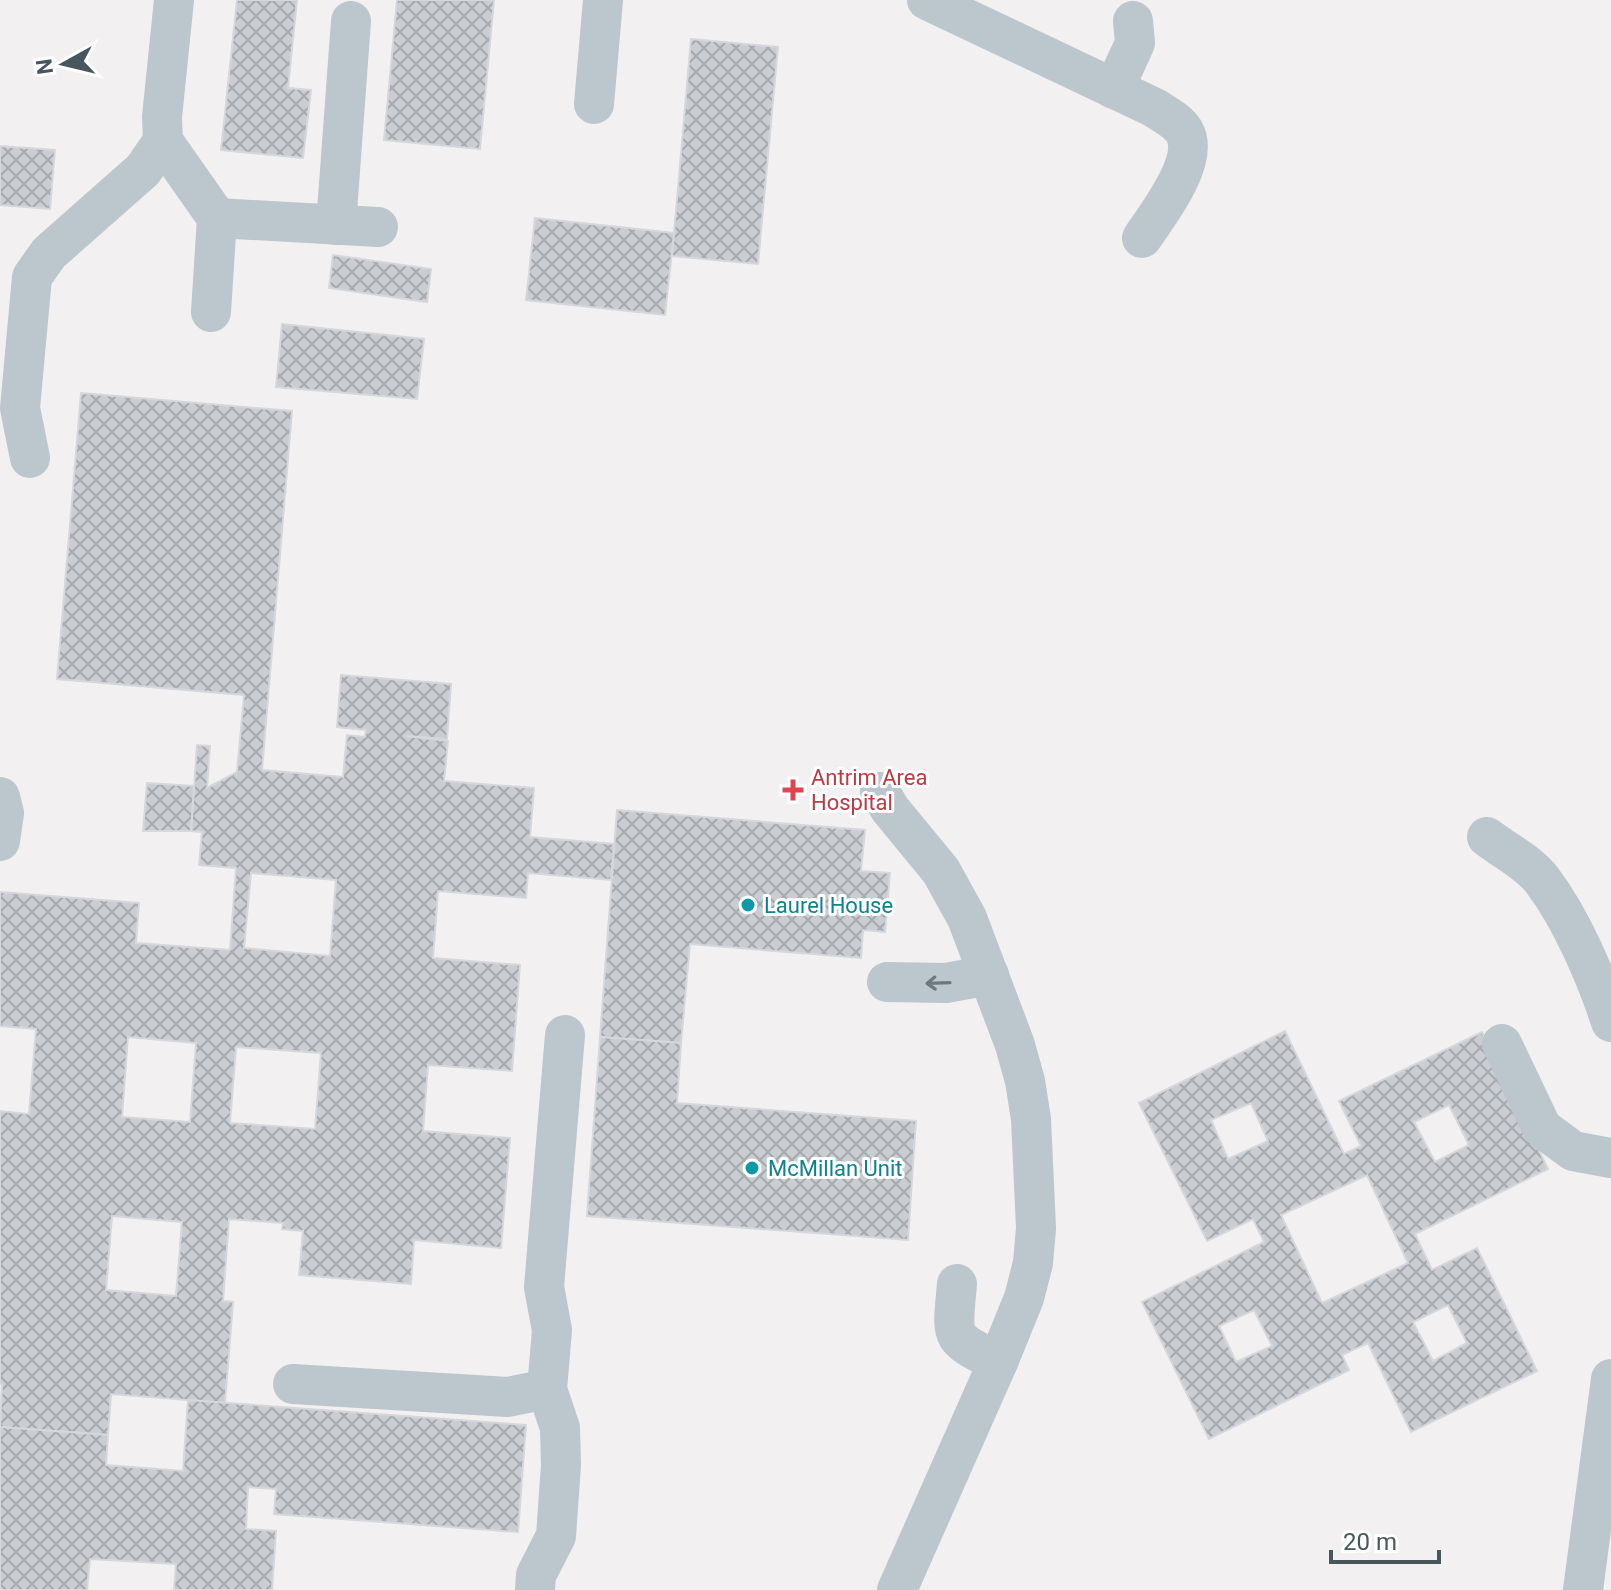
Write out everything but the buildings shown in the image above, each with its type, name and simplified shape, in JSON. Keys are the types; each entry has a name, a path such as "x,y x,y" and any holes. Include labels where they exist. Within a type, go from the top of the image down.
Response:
{"lane":[{"path":"174,0 162,117 163,141 217,218 211,312"},
{"path":"594,104 603,0"},
{"path":"927,0 1155,108 1178,123 1187,140 1186,160 1179,178 1142,238"},
{"path":"336,225 351,21"},
{"path":"1114,89 1135,43 1133,21"},
{"path":"30,458 20,408 32,277 49,253 143,170 163,141"},
{"path":"217,218 378,227"},
{"path":"880,792 890,809 941,871 967,918 989,975 1025,1081 1034,1155 1036,1228 1033,1263 1024,1298 897,1590"},
{"path":"0,797 4,813 0,841"},
{"path":"1487,837 1541,878 1570,928 1603,997 1611,1022"},
{"path":"887,982 946,983 989,975"},
{"path":"535,1590 536,1575 556,1536 561,1465 560,1428 547,1389 552,1330 544,1287 565,1035"},
{"path":"1502,1044 1542,1128 1573,1151 1611,1158"},
{"path":"957,1284 956,1336 962,1344 998,1362"},
{"path":"1583,1590 1611,1379"},
{"path":"293,1384 508,1397 547,1389"}],"place":[{"name":"Antrim Area Hospital","path":"793,790"},
{"name":"Laurel House","path":"748,905"},
{"name":"McMillan Unit","path":"752,1168"}]}
